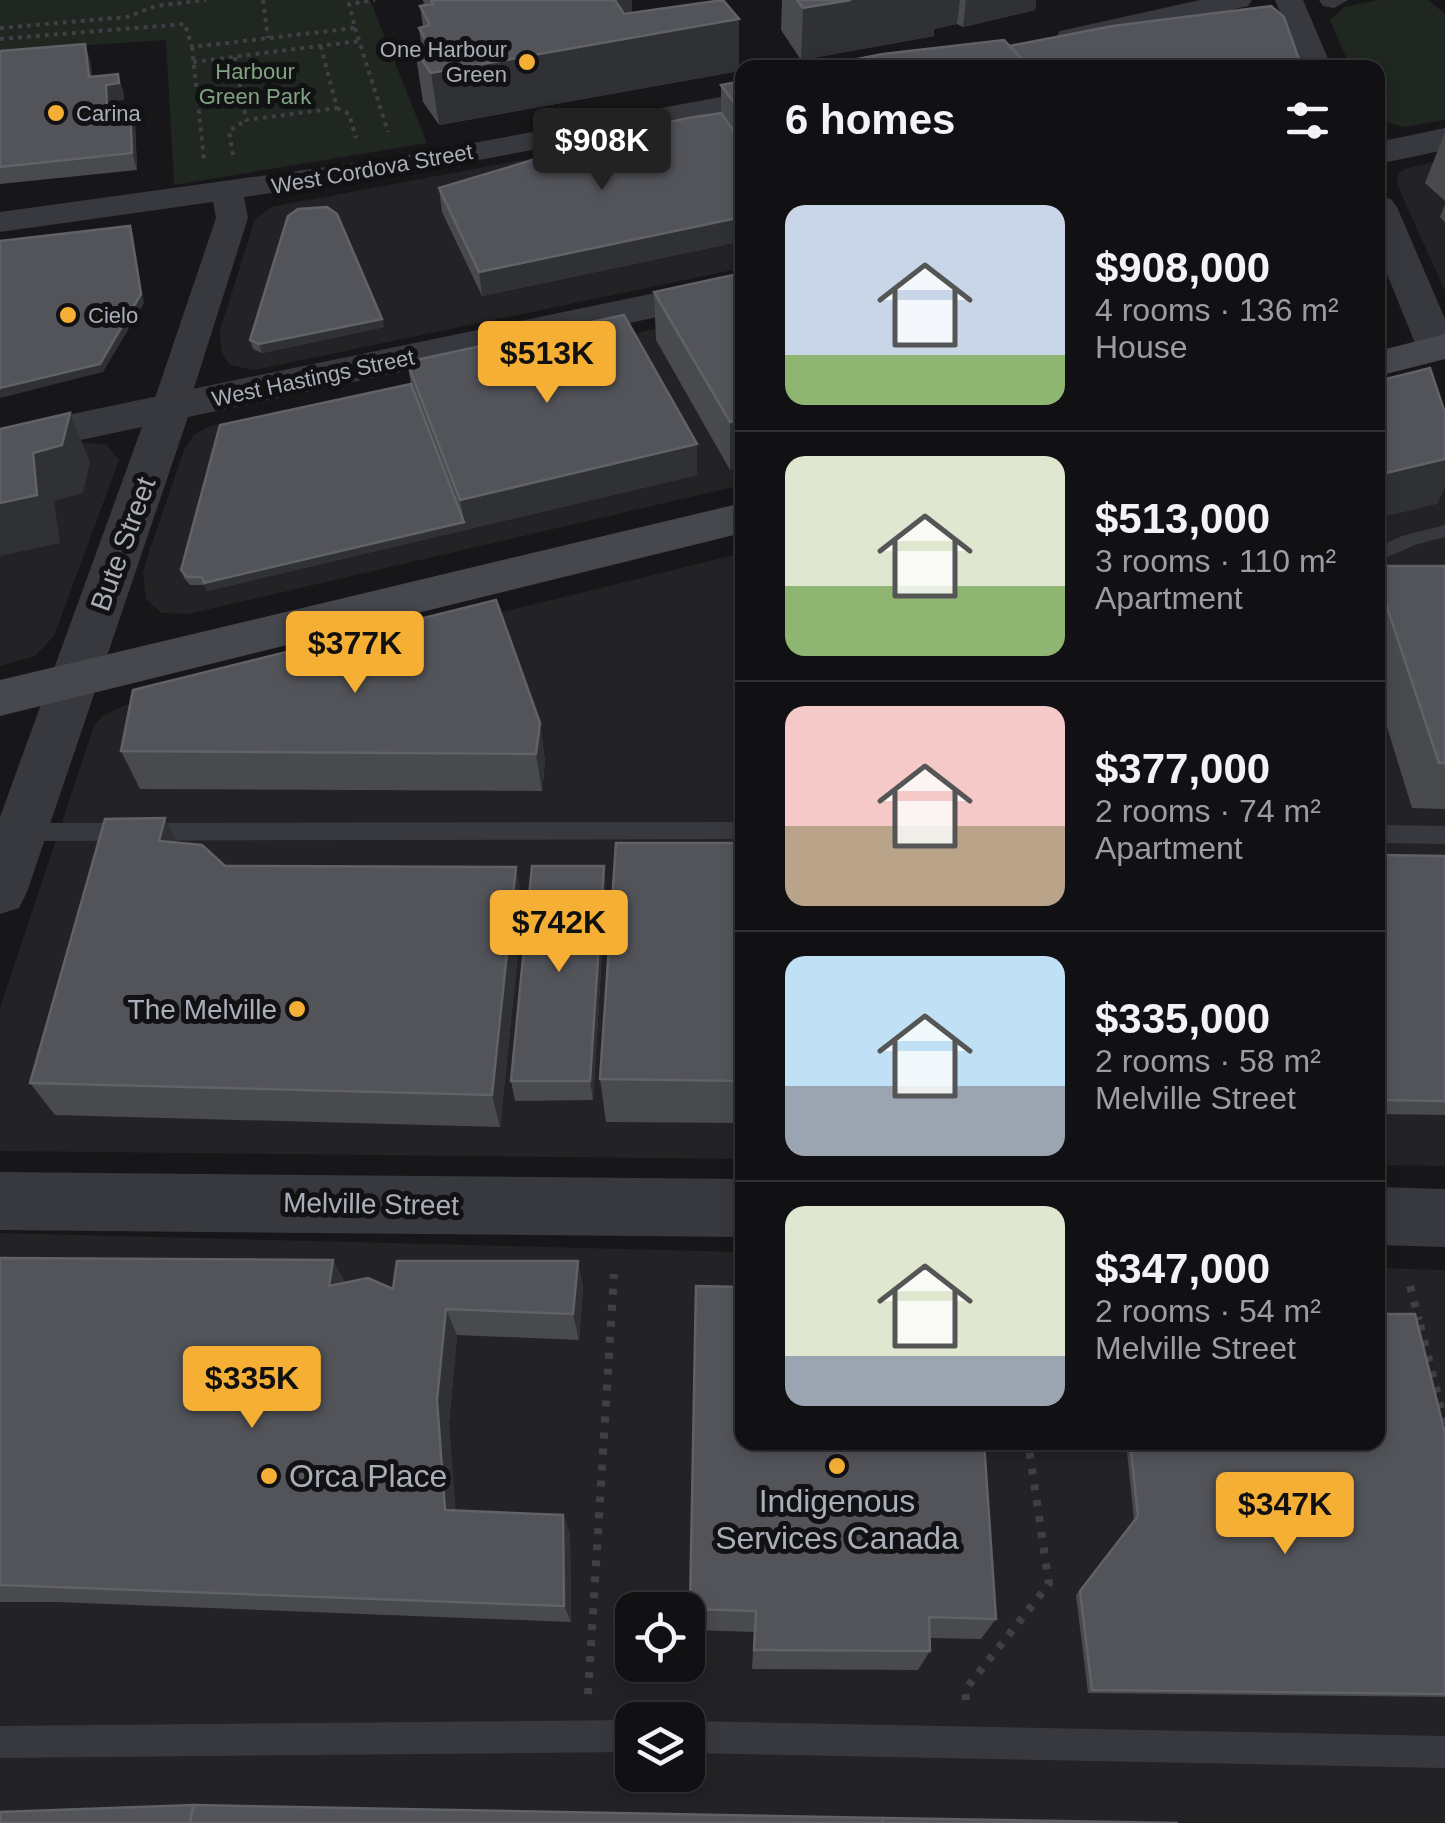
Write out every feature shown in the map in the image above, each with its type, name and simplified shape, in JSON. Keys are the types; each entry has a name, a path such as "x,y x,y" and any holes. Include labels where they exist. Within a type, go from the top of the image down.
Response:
{"main road":[{"path":"1385,363 1442,354"},
{"path":"0,698 735,520"}],"street":[{"path":"1038,44 1238,0"},
{"path":"1289,0 1315,60"},
{"name":"West Cordova Street","path":"0,222 223,179 735,103"},
{"path":"1385,152 1445,139"},
{"name":"Bute Street","path":"0,892 232,218 223,179"},
{"path":"1385,223 1442,354"},
{"name":"West Hastings Street","path":"0,443 735,288"},
{"name":"Melville Street","path":"0,1201 735,1208"},
{"path":"1385,1216 1445,1218"}],"lane":[{"path":"1385,552 1445,531"},
{"path":"20,832 735,830"},
{"path":"1385,834 1445,835"},
{"path":"0,1742 615,1736"},
{"path":"705,1737 1445,1752"}],"path":[{"path":"0,28 128,18 156,6 206,0"},
{"path":"263,0 268,38"},
{"path":"376,0 349,4 391,143"},
{"path":"0,39 185,24 223,179"},
{"path":"192,47 356,28"},
{"path":"193,62 359,42"},
{"path":"321,47 337,108"},
{"path":"235,57 246,120"},
{"path":"223,179 229,131 246,120 337,108 349,114 359,148"},
{"path":"585,1736 614,1274"},
{"path":"1410,1286 1445,1425"},
{"path":"1393,1320 1419,1320"},
{"path":"969,1741 965,1690 1048,1584 1029,1450"}],"shaded area":[{"path":"735,120 735,269 254,370 230,365 221,351 220,330 255,219 271,207"},
{"path":"1445,159 1445,291 1397,184 1398,174 1405,169"},
{"path":"735,312 735,487 188,614 162,613 146,599 143,571 184,450 193,436 207,427"},
{"path":"1385,401 1445,452 1445,1166 1385,1165"},
{"path":"85,443 106,444 119,460 54,636 35,656 0,666 0,470"},
{"path":"735,555 735,1159 0,1151 0,1008 94,726 103,716 123,706"},
{"path":"0,1233 735,1252 735,1450 1385,1450 1385,1268 1445,1270 1445,1823 0,1823"}],"green space":[{"name":"Harbour Green Park","path":"0,0 370,0 427,143 174,185 166,40 0,51"},
{"path":"1379,0 1428,0 1445,14 1445,120 1404,127 1385,122 1385,60 1347,60 1330,20 1344,7"}],"building":[{"path":"431,0 615,0 624,14 723,0 739,19 431,73 415,50 430,48 419,28 430,25 420,6 433,4"},
{"path":"797,0 851,0 803,8"},
{"path":"1271,6 1284,17 1299,60 1022,60 1009,46 1113,26"},
{"path":"1004,40 1023,60 852,60"},
{"name":"Carina","path":"85,44 89,77 118,74 119,83 106,85 107,110 130,107 132,153 0,167 0,51"},
{"path":"735,82 735,104 721,85"},
{"path":"721,113 735,133 735,218 479,272 439,188 629,131"},
{"path":"327,207 337,214 382,319 259,344 250,340 288,216 298,209"},
{"name":"Cielo","path":"130,226 141,294 100,364 0,388 0,241"},
{"path":"735,275 735,421 730,422 654,292"},
{"path":"624,315 697,444 460,500 407,362"},
{"path":"1430,368 1445,413 1445,459 1385,473 1385,379"},
{"path":"411,384 464,522 204,583 202,577 187,577 181,570 220,425"},
{"path":"70,413 62,445 33,453 37,495 0,503 0,429"},
{"path":"1385,566 1445,566 1445,763 1439,763 1385,601"},
{"path":"496,600 540,723 536,754 121,751 133,690"},
{"name":"The Melville","path":"165,818 159,841 202,845 225,866 516,867 492,1095 30,1083 105,819"},
{"path":"616,843 735,843 735,1081 600,1079"},
{"path":"1385,855 1445,856 1445,1101 1385,1100"},
{"path":"532,866 604,866 590,1081 511,1081"},
{"name":"Orca Place","path":"0,1258 333,1260 329,1286 368,1278 393,1289 397,1261 578,1261 573,1314 446,1309 437,1400 445,1510 563,1515 564,1606 0,1585"},
{"path":"696,1286 735,1287 735,1450 985,1450 996,1619 929,1617 930,1651 754,1650 756,1611 705,1609 705,1592 690,1592"},
{"path":"1385,1314 1415,1314 1445,1433 1445,1694 1092,1690 1080,1591 1138,1516 1131,1450 1385,1450"},
{"path":"193,1805 190,1823 0,1823 0,1812"},
{"path":"194,1805 883,1818 883,1823 190,1823"},
{"path":"883,1818 1178,1823 883,1823"}],"place":[{"name":"One Harbour Green","path":"527,62"},
{"name":"Carina","path":"56,113"},
{"name":"Cielo","path":"68,315"},
{"name":"The Melville","path":"297,1009"},
{"name":"Indigenous Services Canada","path":"837,1466"},
{"name":"Orca Place","path":"269,1476"}]}
